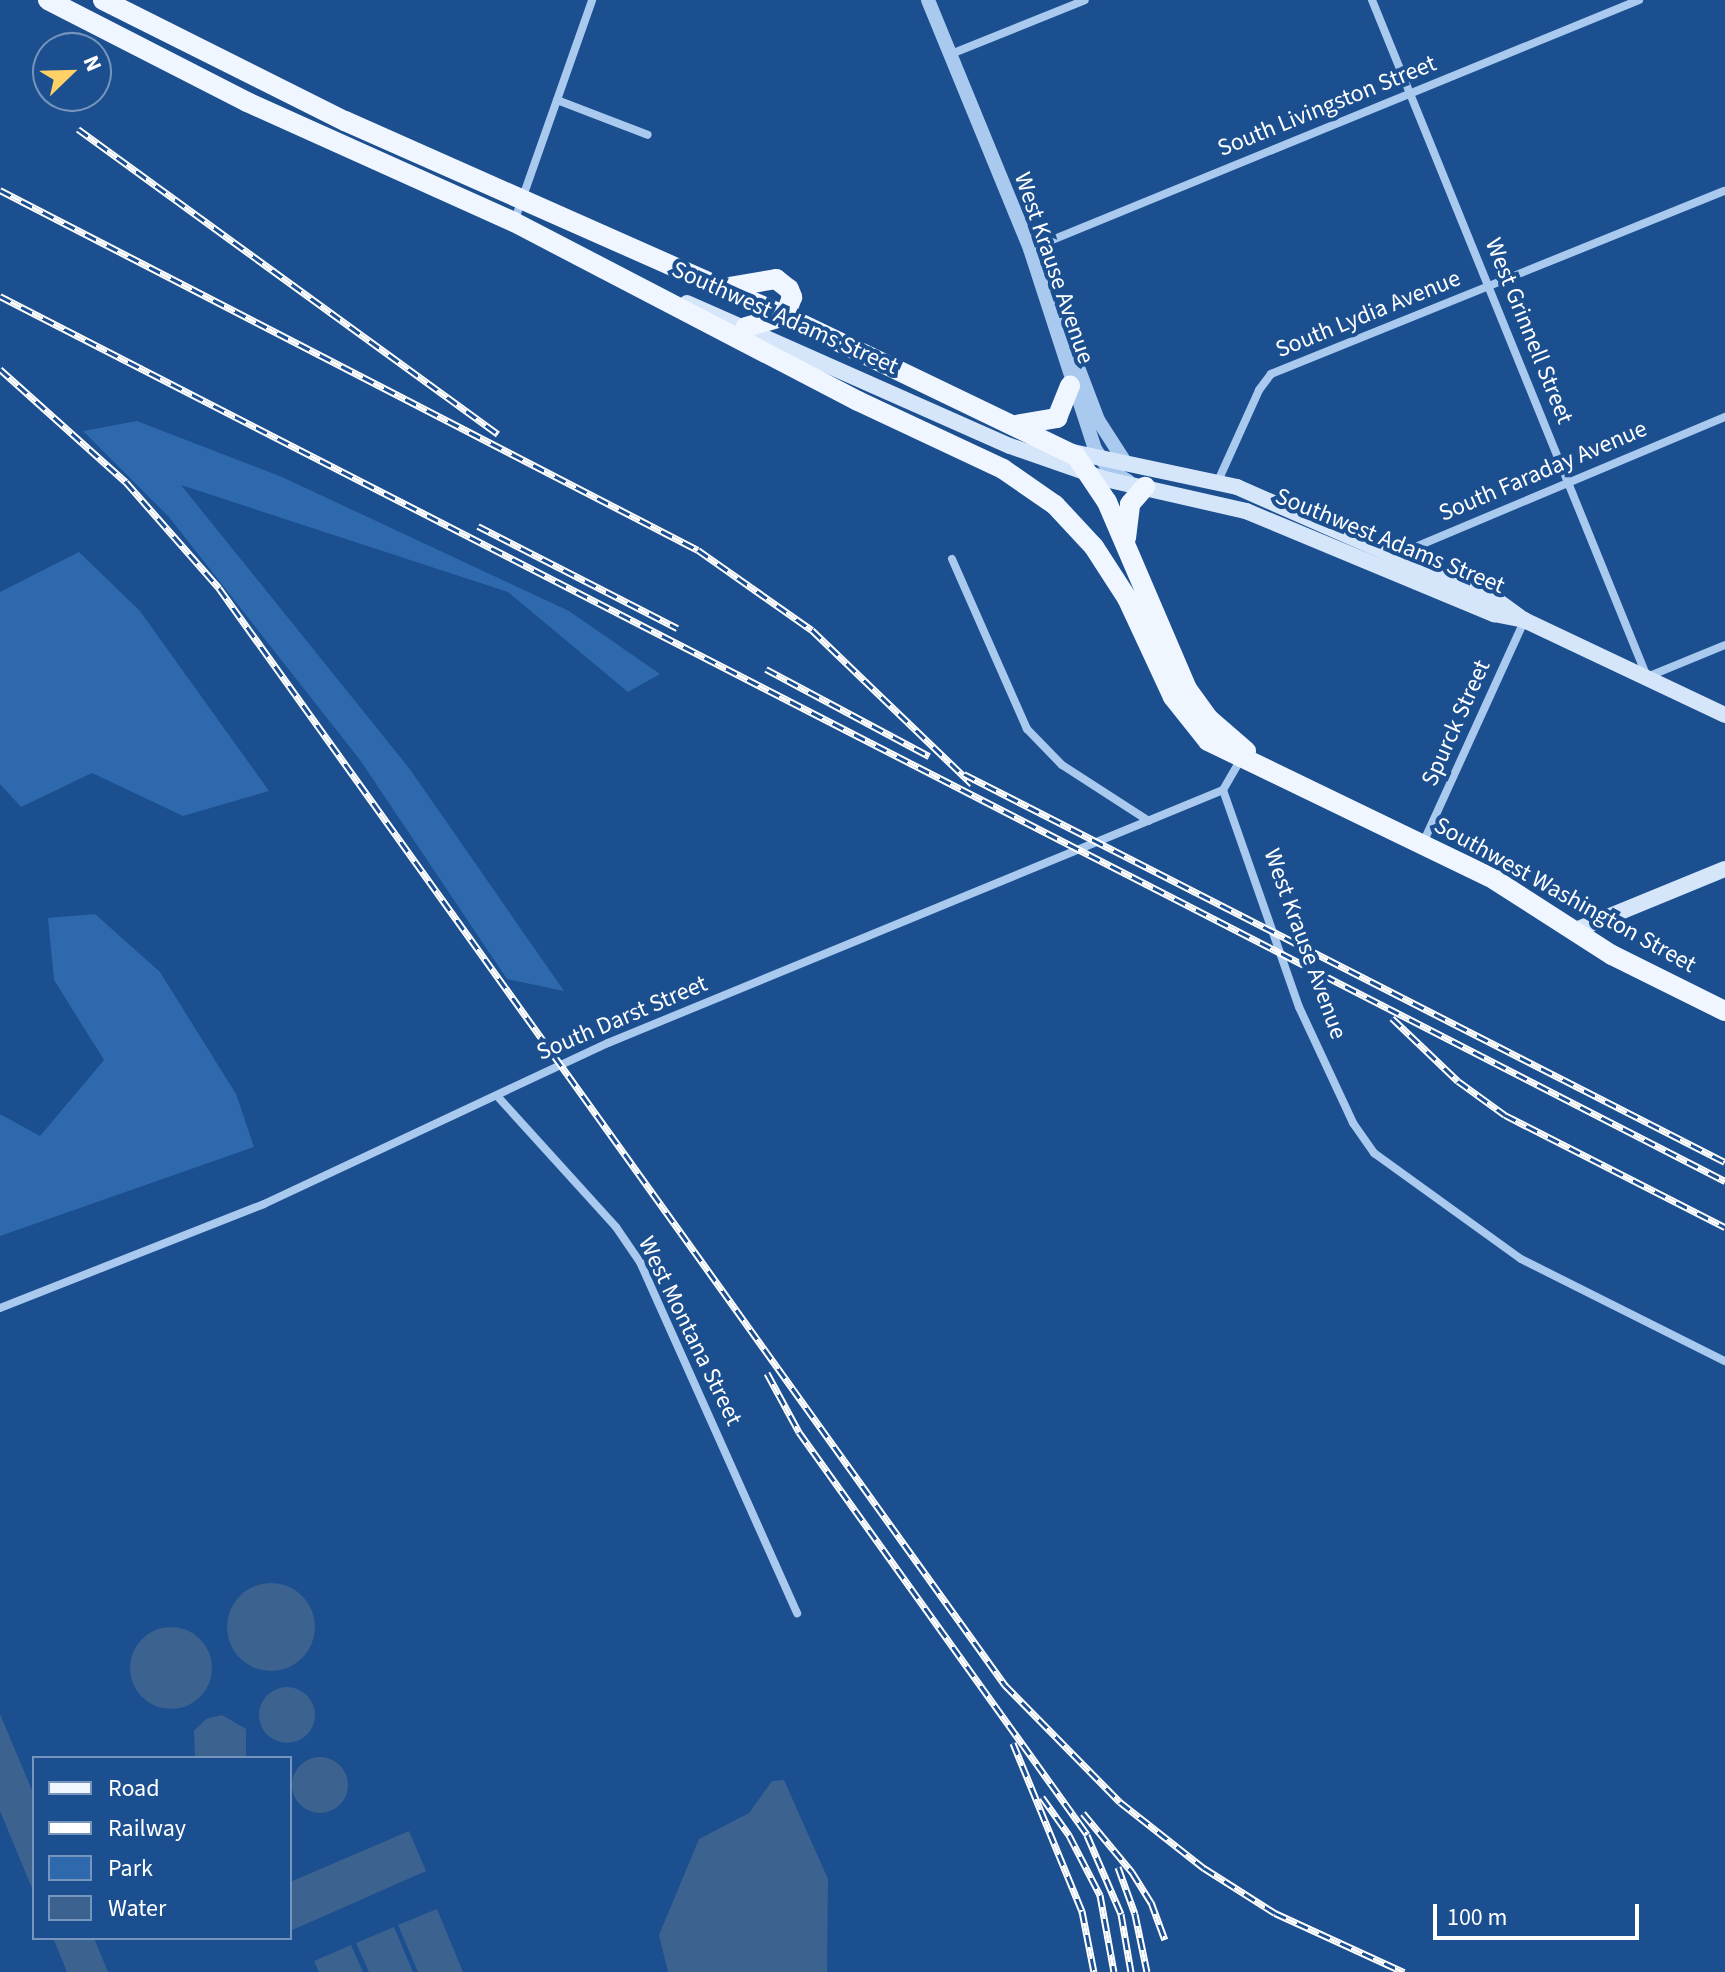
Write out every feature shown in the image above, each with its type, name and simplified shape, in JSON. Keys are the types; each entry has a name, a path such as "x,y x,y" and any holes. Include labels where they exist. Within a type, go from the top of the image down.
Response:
{"main road":[{"name":"Southwest Adams Street","path":"48,0 272,114 514,222 603,268 746,327 990,438 1096,466 1143,486 1246,511 1378,563 1494,614 1524,620"},
{"name":"Southwest Adams Street","path":"103,0 345,121 785,316 1066,450"},
{"name":"Southwest Washington Street","path":"603,268 858,401 978,455 1037,491 1078,528 1115,576 1179,708 1208,741 1243,755 1293,784 1423,843 1523,895 1631,965 1725,1011"},
{"path":"721,288 776,279 792,297 785,316 746,327"},
{"path":"1012,425 1057,418 1070,386"},
{"name":"Southwest Washington Street","path":"1066,450 1096,466 1187,689 1209,719 1243,755"},
{"name":"Southwest Adams Street","path":"1096,466 1125,462 1218,481 1499,602 1524,620 1725,715"},
{"path":"1125,542 1130,504 1143,486"},
{"path":"1576,930 1725,869"}],"street":[{"path":"514,222 592,0"},
{"name":"West Krause Avenue","path":"928,0 1030,249 1096,466"},
{"path":"951,54 1085,0"},
{"name":"West Grinnell Street","path":"1372,0 1491,286 1566,481 1647,677"},
{"name":"South Livingston Street","path":"1030,249 1639,0"},
{"path":"557,100 648,135"},
{"name":"South Lydia Avenue","path":"1218,481 1267,377 1725,191"},
{"path":"1030,249 1098,420 1125,462"},
{"name":"South Faraday Avenue","path":"1378,563 1566,481 1725,417"},
{"path":"952,559 1027,729 1062,765 1149,821"},
{"name":"Spurck Street","path":"1423,843 1524,620"},
{"path":"1647,677 1725,645"},
{"path":"1223,790 1243,755"},
{"name":"West Krause Avenue","path":"1223,790 1299,1007 1353,1123 1374,1153 1521,1259 1725,1361"},
{"name":"South Darst Street","path":"0,1308 264,1204 499,1098 608,1043 1223,790"},
{"name":"West Montana Street","path":"499,1098 616,1227 640,1262 797,1613"}],"green space":[{"path":"137,421 282,477 569,611 660,674 628,692 508,592 181,485 409,768 564,991 507,979 360,760 169,517 83,431"},
{"path":"79,552 140,611 269,791 183,816 92,773 21,807 0,784 0,592"},
{"path":"95,914 160,972 236,1094 254,1147 0,1236 0,1114 40,1136 104,1060 54,980 48,918"}],"water":[{"path":"271,1583 288,1587 302,1596 311,1610 315,1627 311,1644 302,1658 288,1667 271,1671 254,1667 240,1658 231,1644 227,1627 231,1610 240,1596 254,1587"},
{"path":"171,1627 187,1630 200,1639 209,1652 212,1668 209,1684 200,1697 187,1706 171,1709 155,1706 142,1697 133,1684 130,1668 133,1652 142,1639 155,1630"},
{"path":"287,1687 307,1695 315,1715 307,1735 287,1743 267,1735 259,1715 267,1695"},
{"path":"0,1714 32,1790 32,1888 0,1811"},
{"path":"222,1715 246,1729 246,1756 195,1756 194,1731 206,1719"},
{"path":"320,1757 339,1766 348,1785 339,1804 320,1813 301,1804 292,1785 301,1766"},
{"path":"784,1780 828,1879 827,1972 668,1972 659,1935 699,1839 749,1813 772,1781"},
{"path":"409,1831 426,1871 292,1930 292,1881"},
{"path":"437,1909 463,1972 418,1972 398,1925"},
{"path":"394,1927 413,1972 369,1972 356,1943"},
{"path":"54,1940 95,1940 108,1972 67,1972"},
{"path":"351,1945 363,1972 319,1972 314,1961"}],"railway":[{"path":"78,129 498,434"},
{"path":"0,190 698,550 812,630 972,784"},
{"path":"0,296 1725,1181"},
{"path":"0,369 126,482 219,588 1005,1685 1120,1802 1204,1868 1275,1913 1404,1972"},
{"path":"478,526 677,628"},
{"path":"766,669 929,756"},
{"path":"964,774 1725,1162"},
{"path":"1392,1018 1458,1081 1505,1115 1725,1227"},
{"path":"767,1373 799,1432 1087,1835 1121,1914 1131,1972"},
{"path":"1013,1743 1082,1911 1094,1972"},
{"path":"1042,1797 1069,1835 1100,1895 1114,1972"},
{"path":"1083,1813 1132,1872 1151,1902 1165,1940"},
{"path":"1118,1867 1135,1914 1147,1972"}]}
